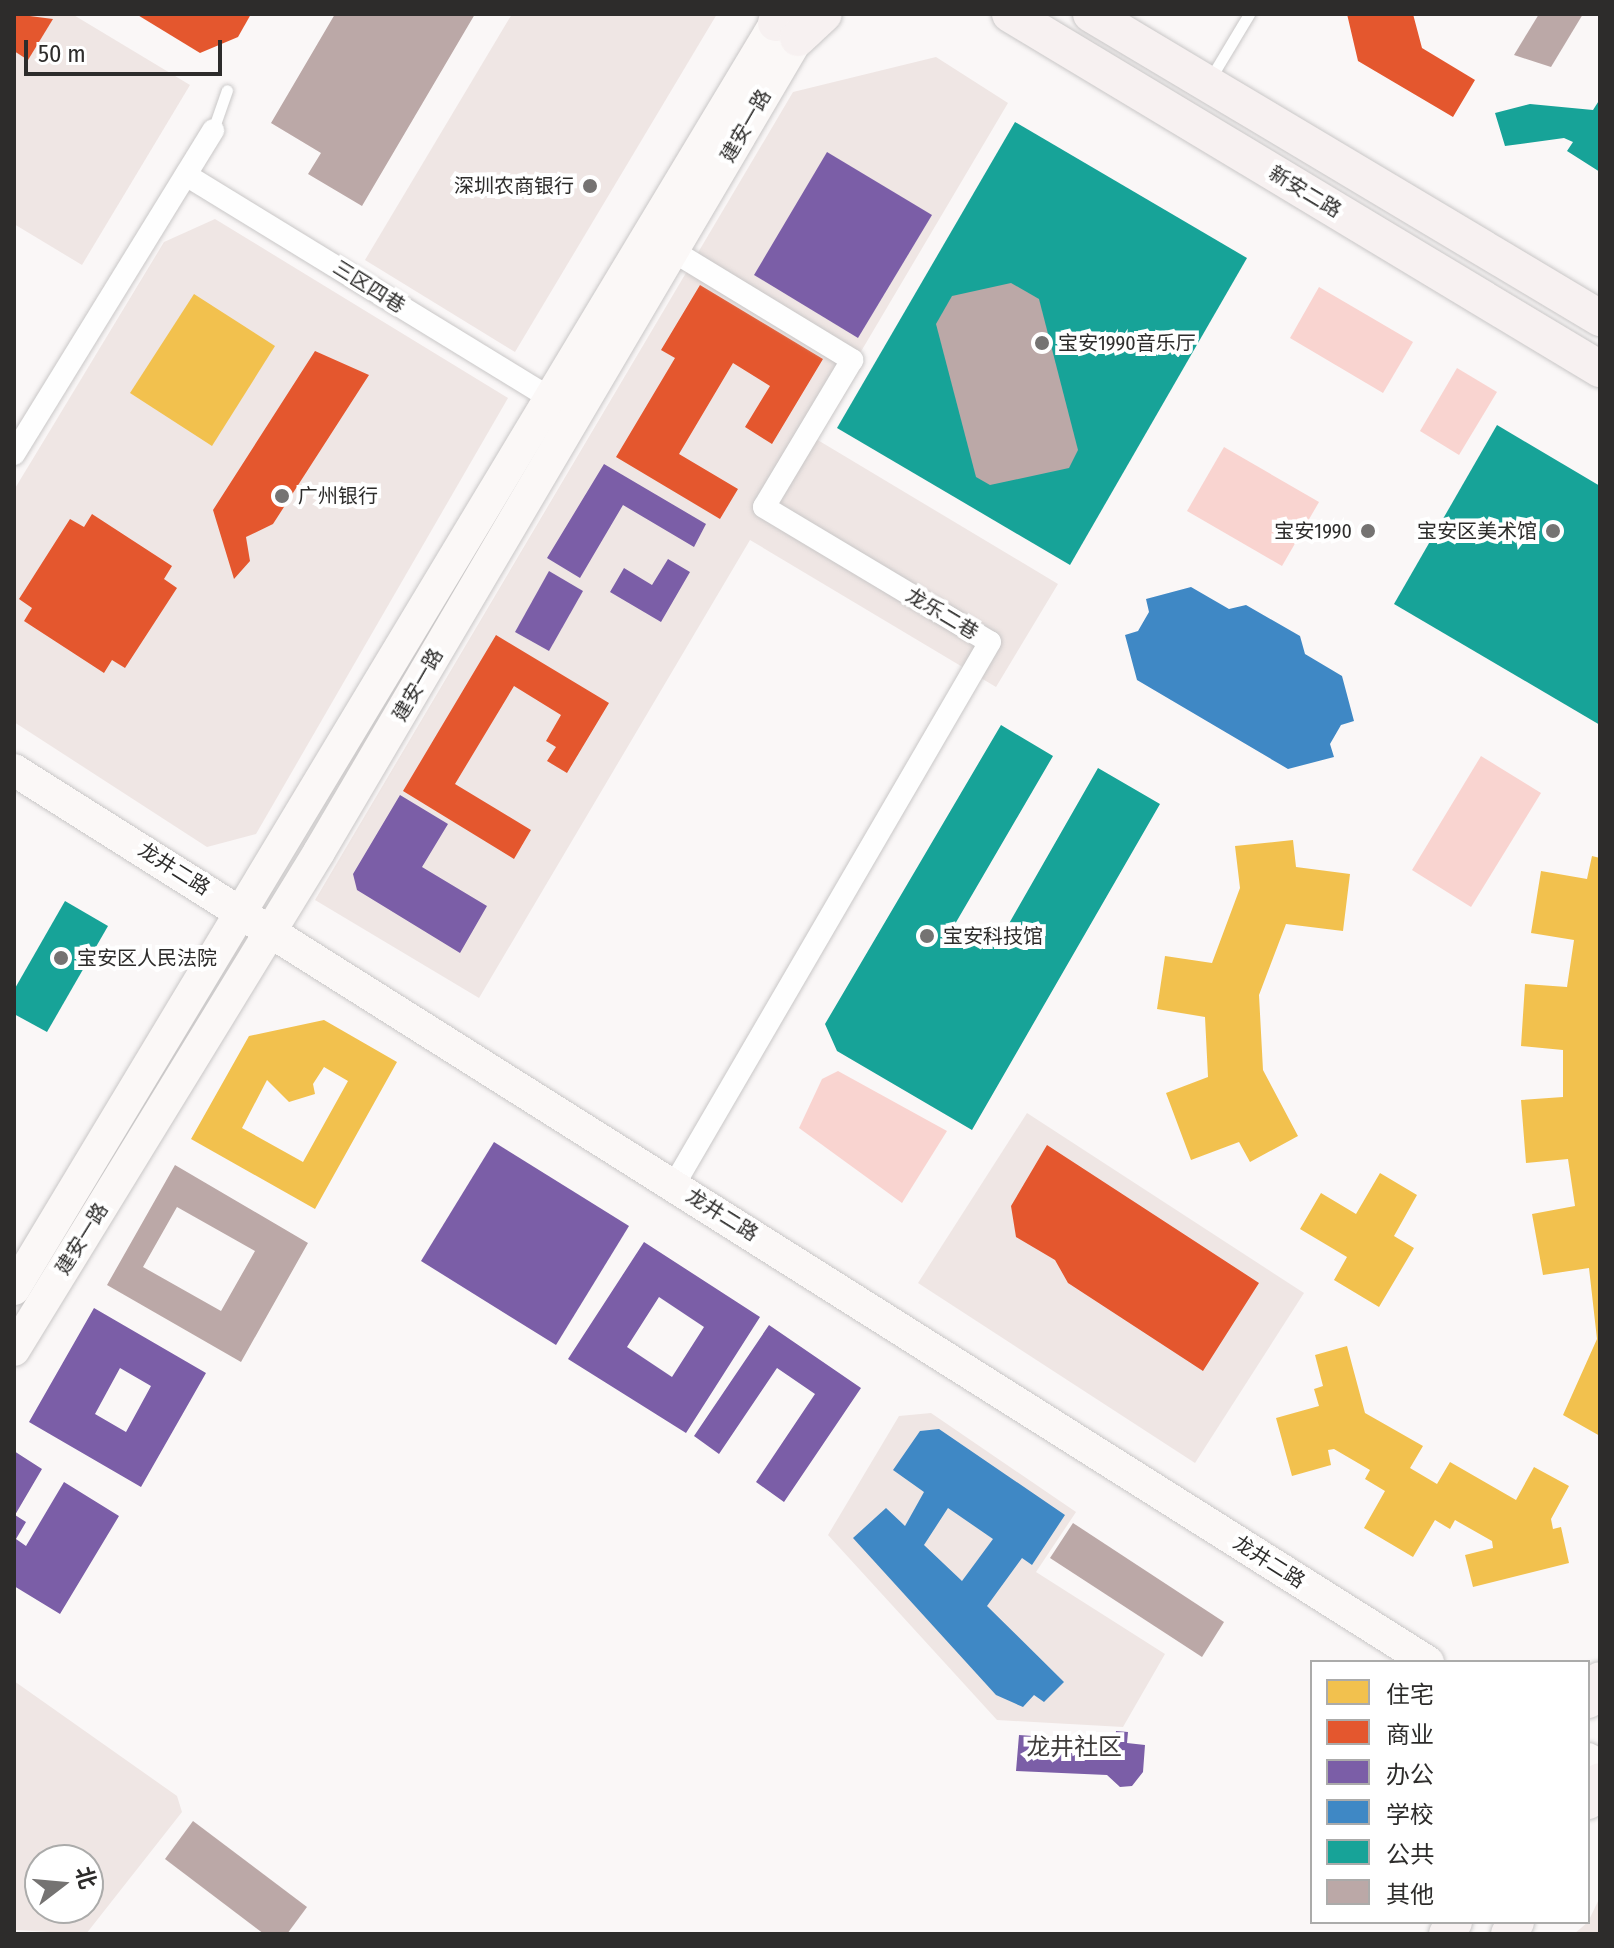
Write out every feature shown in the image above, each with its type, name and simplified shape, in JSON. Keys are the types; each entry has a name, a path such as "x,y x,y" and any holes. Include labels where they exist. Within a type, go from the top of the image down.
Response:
{"main road":[{"name":"新安二路","path":"1010,14 1600,369"},
{"path":"1091,14 1600,318"},
{"name":"建安一路","path":"14,1289 258,922 673,251 795,19"},
{"name":"建安一路","path":"14,1350 552,399 795,19"},
{"name":"龙井二路","path":"14,770 1425,1660"}],"street":[{"path":"14,454 213,130"},
{"name":"三区四巷","path":"186,175 552,399"},
{"name":"龙乐二巷","path":"673,251 852,360 764,507 990,642 674,1185"}],"lane":[{"path":"1208,84 1249,14"},
{"path":"213,130 227,90"}],"shaded area":[{"path":"14,14 72,14 190,85 82,265 14,224"},
{"path":"512,14 717,14 515,352 365,260"},
{"path":"936,57 1008,103 811,436 1058,584 996,687 750,540 479,998 315,900 793,92"},
{"path":"215,219 508,398 256,834 207,847 14,722 14,490 164,242"},
{"path":"1319,287 1413,342 1383,393 1290,338"},
{"path":"1457,368 1497,392 1459,455 1420,431"},
{"path":"1224,447 1319,502 1282,566 1187,511"},
{"path":"1481,756 1541,793 1471,907 1412,870"},
{"path":"838,1071 947,1131 902,1203 799,1128 822,1079"},
{"path":"1027,1113 1304,1293 1195,1463 918,1283"},
{"path":"931,1413 1076,1512 1036,1572 1165,1654 1123,1727 997,1720 828,1535 899,1416"},
{"path":"14,1681 177,1796 182,1812 104,1911 104,1844 24,1844 24,1924 94,1924 86,1934 14,1930"},
{"path":"1600,1897 1600,1934 1574,1934 1590,1924"}],"building: 住宅":[{"path":"194,294 275,346 212,446 130,393"},
{"path":"1293,840 1296,867 1350,874 1343,931 1286,924 1259,995 1263,1070 1298,1136 1250,1162 1239,1142 1191,1160 1166,1093 1208,1077 1205,1017 1157,1009 1165,956 1212,963 1240,888 1235,846"},
{"path":"1592,856 1600,858 1600,1436 1563,1415 1597,1339 1589,1268 1543,1275 1532,1214 1575,1206 1568,1159 1526,1163 1521,1100 1563,1097 1563,1050 1521,1046 1525,984 1567,987 1574,940 1531,933 1541,871 1587,879"},
{"path":"324,1020 397,1062 315,1209 191,1139 249,1036","holes":["324,1067 348,1081 303,1162 242,1128 267,1080 289,1102 315,1094 313,1084"]},
{"path":"1380,1173 1417,1195 1394,1236 1414,1248 1379,1307 1334,1280 1347,1257 1300,1229 1321,1193 1356,1214"},
{"path":"1347,1346 1365,1413 1423,1446 1410,1468 1437,1484 1450,1462 1516,1500 1534,1467 1569,1486 1551,1519 1553,1529 1561,1527 1569,1563 1473,1587 1465,1555 1493,1548 1492,1541 1455,1520 1450,1529 1435,1520 1413,1557 1364,1528 1385,1491 1365,1479 1370,1470 1334,1449 1328,1450 1331,1465 1292,1476 1276,1418 1319,1406 1314,1389 1323,1386 1315,1355"}],"building: 商业":[{"path":"14,14 53,19 28,60 14,51"},
{"path":"136,14 251,14 238,37 200,53"},
{"path":"1347,14 1413,14 1422,48 1475,80 1453,117 1358,61"},
{"path":"700,285 823,359 772,444 745,427 770,386 733,363 679,454 738,489 720,519 616,457 675,358 661,350"},
{"path":"315,351 369,375 273,524 246,537 250,561 234,579 213,510"},
{"path":"92,514 172,566 164,579 177,588 125,668 112,660 104,673 24,621 32,608 19,599 70,519 84,527"},
{"path":"496,635 609,703 567,773 547,761 556,747 546,741 561,715 514,686 455,784 531,830 514,859 403,791"},
{"path":"1047,1145 1259,1283 1203,1371 1068,1283 1055,1260 1016,1237 1011,1206"}],"building: 办公":[{"path":"827,152 932,215 858,338 754,275"},
{"path":"604,464 706,524 694,547 623,505 580,578 547,558"},
{"path":"668,559 690,572 661,622 610,592 624,568 652,585"},
{"path":"549,571 583,591 549,651 515,632"},
{"path":"400,795 448,824 422,867 487,906 460,953 357,890 353,874"},
{"path":"494,1142 629,1226 556,1345 421,1261"},
{"path":"644,1242 760,1317 686,1433 568,1359","holes":["659,1297 704,1327 672,1377 627,1347"]},
{"path":"94,1308 206,1373 141,1487 29,1422","holes":["120,1368 151,1386 126,1432 95,1414"]},
{"path":"769,1325 861,1388 784,1502 756,1482 815,1394 777,1368 719,1454 694,1436"},
{"path":"14,1451 42,1469 15,1515 26,1522 16,1539 26,1546 64,1482 119,1516 60,1614 14,1586"},
{"path":"1116,1731 1128,1732 1127,1743 1145,1745 1143,1772 1132,1786 1120,1787 1107,1775 1016,1771 1019,1735 1115,1742"}],"building: 学校":[{"path":"1191,587 1229,609 1246,605 1300,636 1305,654 1342,676 1354,721 1341,725 1330,744 1334,757 1288,769 1137,680 1125,635 1138,631 1149,612 1146,599"},
{"path":"939,1429 1065,1515 1032,1565 1022,1558 987,1606 1064,1682 1044,1702 1034,1695 1023,1707 996,1695 853,1538 886,1508 905,1526 924,1492 893,1470 920,1431","holes":["948,1508 993,1539 962,1581 924,1545"]}],"building: 公共":[{"path":"1600,99 1600,172 1567,151 1573,142 1564,138 1505,146 1495,113 1530,104 1593,110"},
{"name":"宝安1990音乐厅","path":"1015,122 1247,258 1070,565 837,428"},
{"path":"1497,425 1600,486 1600,725 1394,604"},
{"name":"宝安科技馆","path":"1001,725 1053,756 955,924 995,948 1098,768 1160,804 972,1130 837,1051 825,1024"},
{"name":"宝安区人民法院","path":"65,901 108,926 47,1032 14,1014 14,990"}],"building: 其他":[{"path":"335,14 475,14 362,206 308,174 321,153 271,123"},
{"path":"1539,14 1583,14 1551,67 1514,55"},
{"path":"1011,283 1039,299 1078,450 1069,468 990,485 976,477 936,324 952,296"},
{"path":"175,1165 308,1243 241,1362 107,1285","holes":["177,1207 255,1251 221,1311 143,1267"]},
{"path":"1073,1523 1224,1622 1202,1657 1050,1558"},
{"path":"193,1821 307,1907 287,1934 264,1934 165,1859"}],"place":[{"name":"深圳农商银行","path":"590,186"},
{"name":"宝安1990音乐厅","path":"1042,343"},
{"name":"广州银行","path":"282,496"},
{"name":"宝安1990","path":"1368,531"},
{"name":"宝安区美术馆","path":"1553,531"},
{"name":"宝安科技馆","path":"927,936"},
{"name":"宝安区人民法院","path":"61,958"}],"district":[{"name":"龙井社区","path":"1074,1748"}]}
